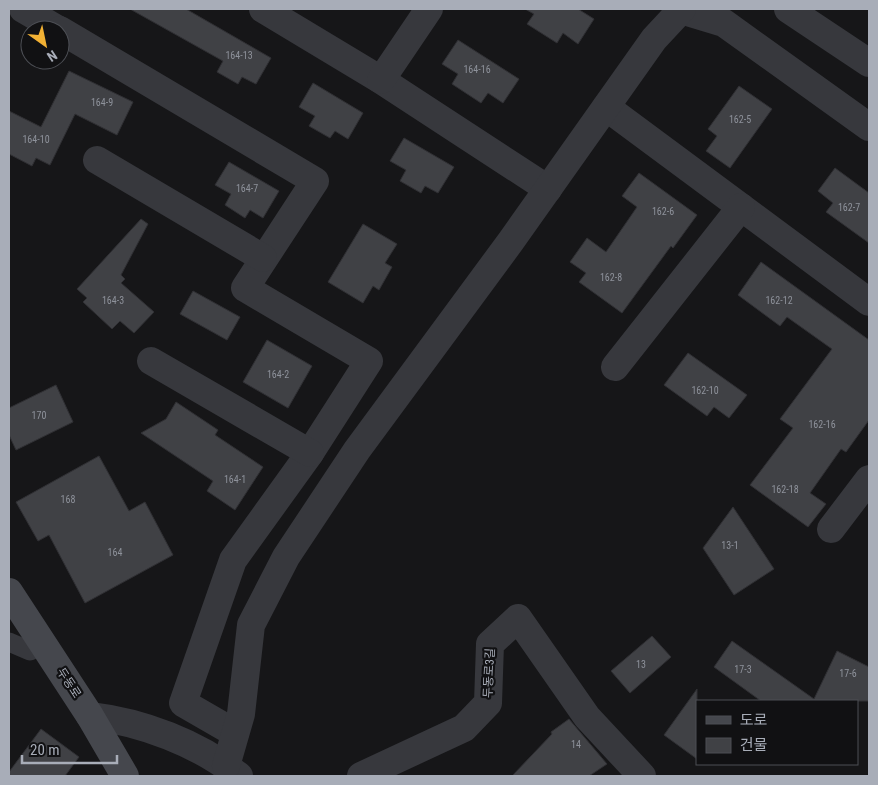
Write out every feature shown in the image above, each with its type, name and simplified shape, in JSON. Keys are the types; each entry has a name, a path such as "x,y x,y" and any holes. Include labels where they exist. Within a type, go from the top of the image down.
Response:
{"street":[{"path":"23,9 42,20"},
{"path":"263,9 381,80 548,188"},
{"path":"381,80 429,9"},
{"path":"232,771 235,733 241,714 251,625 286,557 357,450 654,40 681,9 724,23 869,127"},
{"path":"788,9 869,63"},
{"path":"70,36 315,181 263,258 246,288 369,361 310,453 234,560 183,703 235,733"},
{"path":"606,107 869,302"},
{"path":"97,160 263,258"},
{"path":"614,367 741,207"},
{"path":"151,361 310,453"},
{"path":"831,529 869,479"},
{"name":"두동로","path":"9,592 90,716 126,776"},
{"name":"두동로3길","path":"361,776 464,728 488,703 490,644 518,618 587,717 642,776"},
{"path":"90,716 119,720 163,735 218,759 232,771"}],"lane":[{"path":"9,642 30,650 44,645"}],"building":[{"path":"130,9 186,9 271,58 256,84 242,77 238,84 217,72 223,61"},
{"path":"525,9 578,9 594,19 578,44 563,33 557,43 527,24 534,14"},
{"path":"458,40 519,79 503,103 488,93 481,103 452,84 458,74 442,64"},
{"path":"69,71 133,102 117,135 75,114 50,165 36,158 32,166 9,154 9,111 41,127"},
{"path":"313,83 363,113 348,139 335,131 330,138 309,126 315,116 299,107"},
{"path":"739,86 772,109 730,168 706,151 717,136 708,129"},
{"path":"404,138 454,167 438,193 425,186 421,193 400,181 406,170 390,161"},
{"path":"229,162 279,191 263,218 250,210 245,218 225,205 231,194 215,185"},
{"path":"835,168 869,193 869,243 826,212 833,203 818,191"},
{"path":"639,173 697,215 673,248 671,246 622,313 579,282 586,273 570,262 587,238 606,252 637,207 622,196"},
{"path":"141,219 148,224 121,275 125,279 121,283 154,312 134,333 120,321 112,329 83,302 87,298 77,289"},
{"path":"363,224 397,244 385,263 392,267 379,290 373,286 363,303 328,282"},
{"path":"761,262 869,340 869,420 846,452 841,449 810,493 826,504 808,527 750,485 793,428 780,419 832,349 787,317 780,326 738,295"},
{"path":"193,291 240,317 227,340 180,314"},
{"path":"267,340 312,366 288,408 243,382"},
{"path":"688,353 747,395 729,418 714,407 707,416 664,385"},
{"path":"56,385 73,422 16,450 9,435 9,408"},
{"path":"176,402 218,430 215,435 263,467 235,510 207,491 213,481 141,433 166,419"},
{"path":"99,456 129,511 145,502 173,555 85,603 49,535 38,541 16,502"},
{"path":"733,507 774,569 734,595 703,548"},
{"path":"652,636 671,657 630,693 611,671"},
{"path":"732,641 814,699 837,651 869,667 869,701 760,700 714,667"},
{"path":"697,689 696,758 664,735"},
{"path":"569,719 607,764 589,776 512,776 552,734 551,732"},
{"path":"41,729 79,757 65,776 9,776 9,772"}]}
